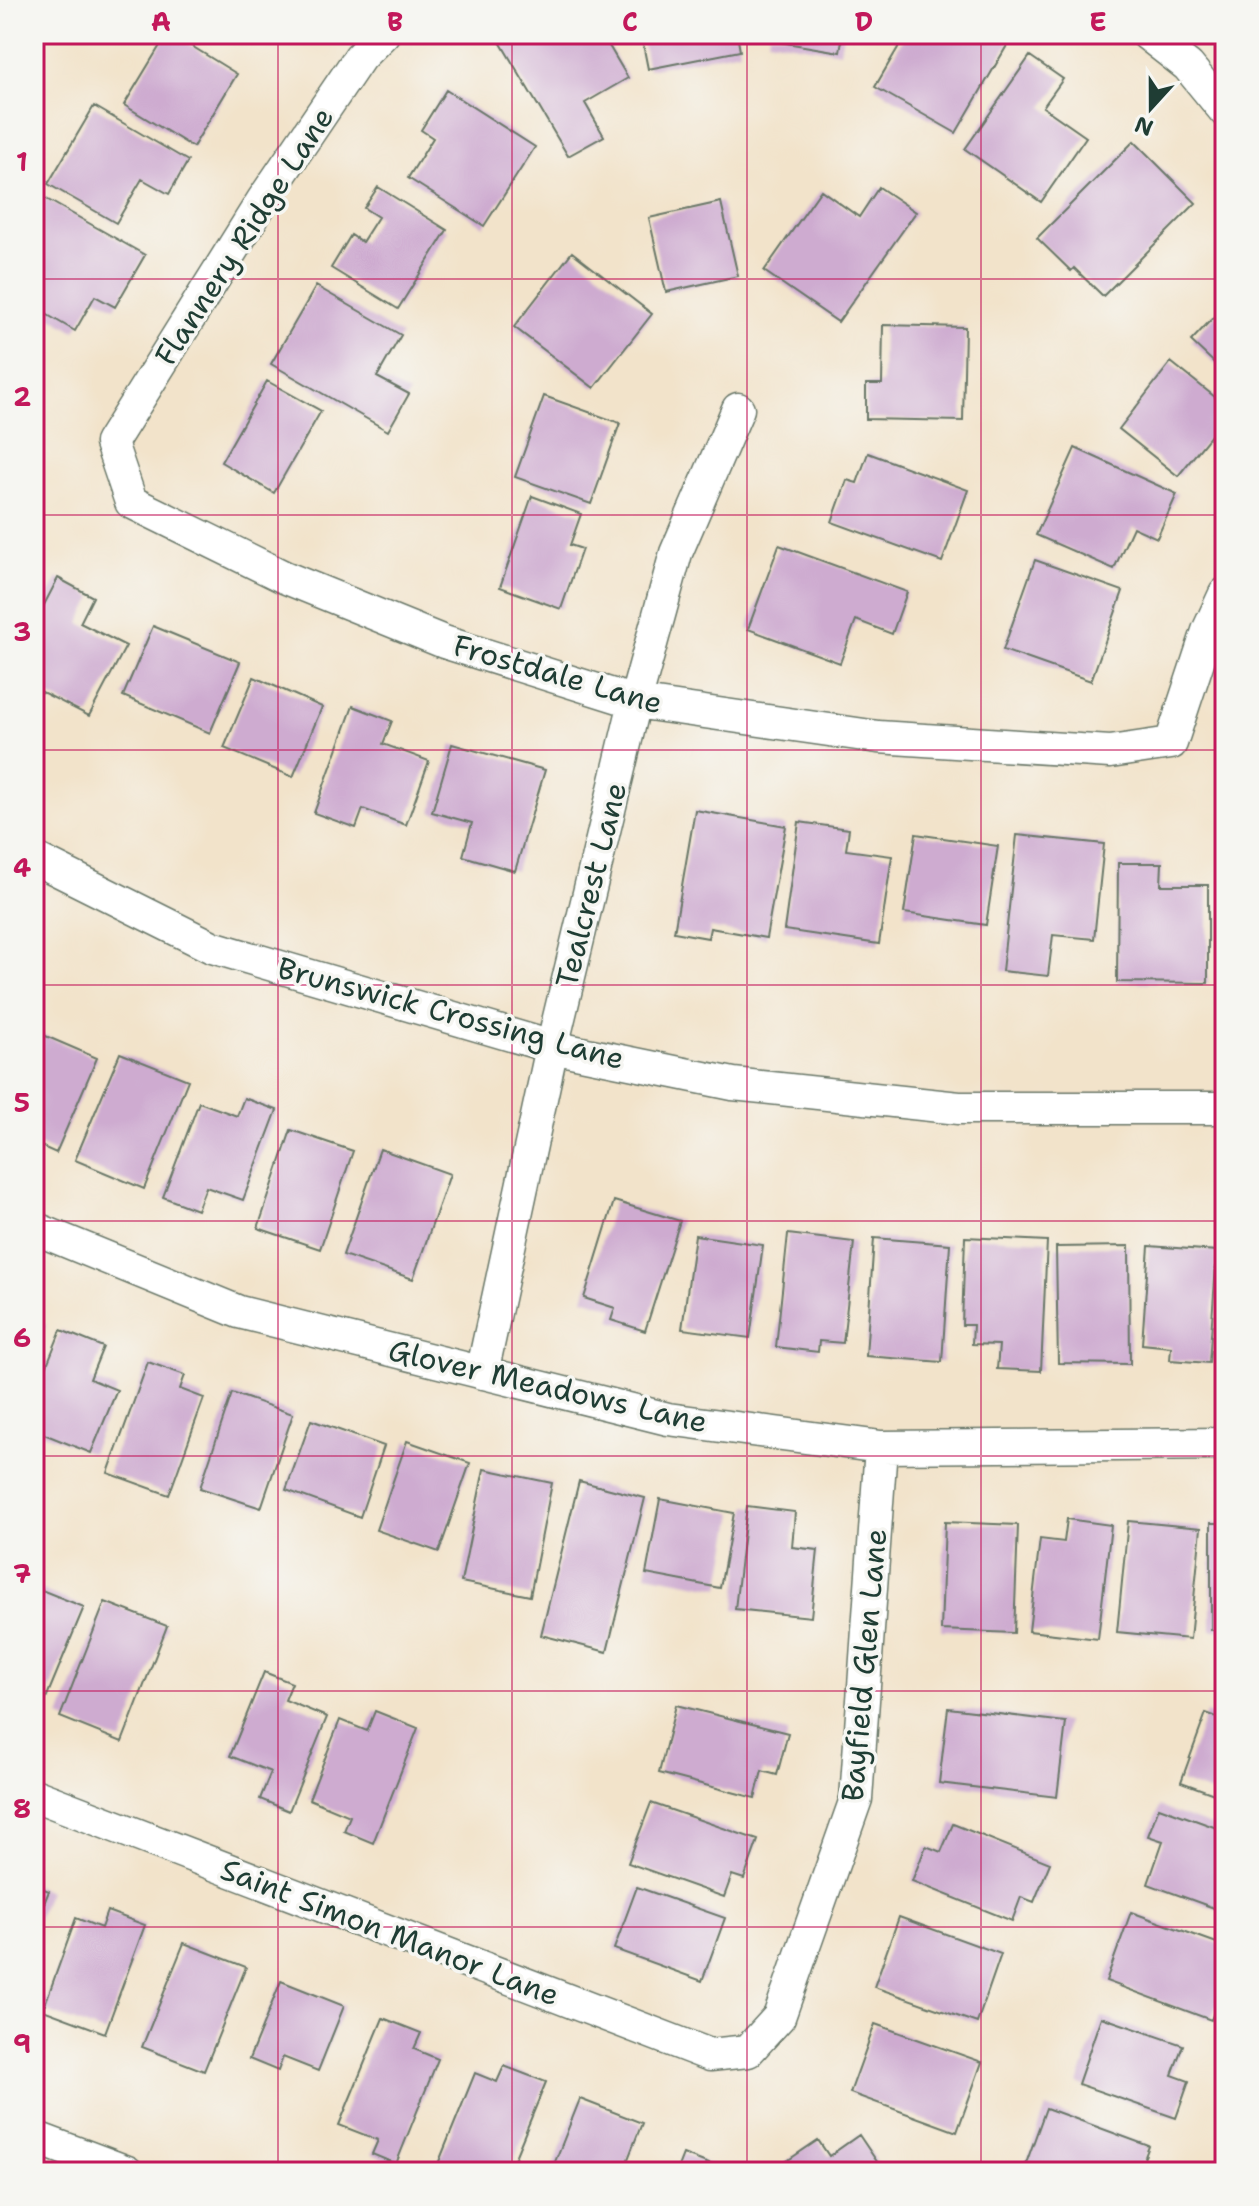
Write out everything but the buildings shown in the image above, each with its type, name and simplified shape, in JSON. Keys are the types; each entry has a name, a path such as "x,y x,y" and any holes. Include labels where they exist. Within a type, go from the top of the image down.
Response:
{"street":[{"name":"Flannery Ridge Lane","path":"111,443 263,200 360,57 383,34"},
{"path":"1147,34 1188,66 1225,111"},
{"name":"Tealcrest Lane","path":"482,1373 552,1047 635,702 676,553 738,409"},
{"name":"Frostdale Lane","path":"111,443 131,502 284,577 444,642 635,702 878,737 1110,752 1171,743 1208,631 1225,594"},
{"name":"Brunswick Crossing Lane","path":"34,858 212,947 552,1047 733,1084 959,1108 1225,1108"},
{"name":"Glover Meadows Lane","path":"34,1228 239,1312 668,1419 881,1447 1225,1444"},
{"name":"Bayfield Glen Lane","path":"748,2051 779,2017 856,1799 881,1447"},
{"name":"Saint Simon Manor Lane","path":"34,1795 710,2055 748,2051"},
{"path":"34,2137 127,2172"}]}
